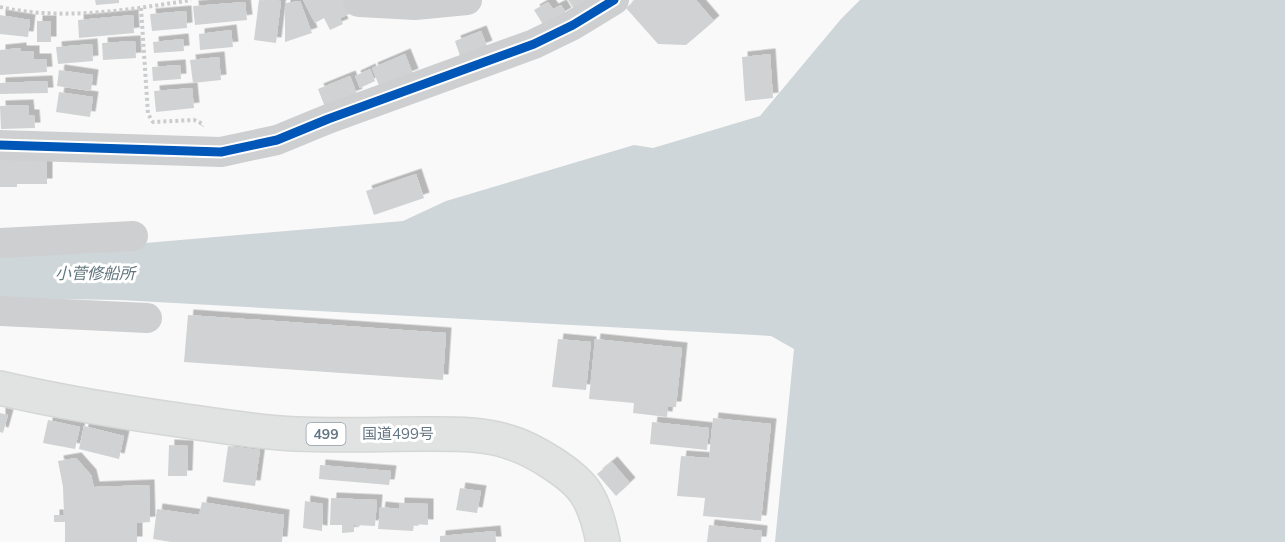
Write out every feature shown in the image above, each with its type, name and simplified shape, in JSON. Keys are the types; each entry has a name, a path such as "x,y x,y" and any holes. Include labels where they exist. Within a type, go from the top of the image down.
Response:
{"highway":[{"name":"国道499号","path":"0,388 44,399 113,410 210,425 284,433 460,434 509,442 531,451 574,480 586,494 603,542"}],"street":[{"path":"358,0 359,2 415,5 467,0"},
{"path":"0,145 221,152 277,140 328,119 534,44 573,25 614,0"},
{"path":"0,243 133,236"},
{"path":"0,311 147,318"}],"path":[{"path":"0,7 12,10 82,14 191,0"},
{"path":"141,8 148,114 153,122 194,120 203,124 200,131"}],"water":[{"name":"小菅修船所","path":"860,0 1285,0 1285,542 775,542 794,349 771,336 120,300 0,298 0,251 122,245 403,221 446,201 634,145 653,148 760,116 841,19"}],"building":[{"path":"95,0 119,0 119,3 96,5"},
{"path":"259,0 281,1 276,43 254,40"},
{"path":"303,0 347,0 352,13 340,18 343,24 330,30 324,18 315,23"},
{"path":"568,0 588,0 574,9"},
{"path":"635,0 696,0 714,21 686,45 658,44 626,8"},
{"path":"300,1 312,33 285,42 285,3"},
{"path":"245,2 247,20 195,25 193,6"},
{"path":"548,2 553,9 561,5 566,13 544,26 534,10"},
{"path":"186,11 187,28 152,31 150,14"},
{"path":"0,15 30,20 28,37 0,34"},
{"path":"133,15 134,33 79,38 78,20"},
{"path":"37,21 51,21 51,42 37,42"},
{"path":"231,30 233,47 200,50 199,34"},
{"path":"481,31 487,46 460,56 455,41"},
{"path":"183,39 184,51 154,53 153,42"},
{"path":"135,41 136,58 103,60 102,43"},
{"path":"92,44 93,61 58,64 56,47"},
{"path":"21,48 21,51 34,51 34,59 46,59 47,72 0,75 0,50"},
{"path":"405,54 413,74 380,88 372,68"},
{"path":"770,54 773,98 745,101 742,57"},
{"path":"219,57 221,80 193,83 190,60"},
{"path":"180,65 181,79 153,81 152,67"},
{"path":"370,69 375,81 360,88 355,76"},
{"path":"59,70 93,75 91,91 57,86"},
{"path":"350,76 357,94 325,107 318,89"},
{"path":"47,81 48,93 0,94 0,83"},
{"path":"192,88 194,108 156,112 154,91"},
{"path":"59,92 93,97 90,117 56,112"},
{"path":"28,105 29,115 34,115 35,128 1,129 0,106"},
{"path":"0,157 47,157 47,184 17,184 17,187 0,187"},
{"path":"416,174 424,198 374,215 366,191"},
{"path":"188,315 446,333 443,380 184,362"},
{"path":"558,339 591,342 586,390 552,387"},
{"path":"595,339 682,348 676,407 668,407 667,417 633,413 634,403 589,399"},
{"path":"0,413 8,415 3,433 0,432"},
{"path":"713,418 771,424 761,521 703,516 705,498 677,496 681,456 709,458"},
{"path":"48,420 80,427 75,449 43,443"},
{"path":"652,422 709,428 707,450 650,444"},
{"path":"84,426 124,436 119,459 79,449"},
{"path":"169,445 188,446 187,476 168,476"},
{"path":"228,446 260,450 255,486 223,482"},
{"path":"76,458 91,475 94,487 149,485 150,522 137,523 137,542 65,542 65,522 54,522 54,515 64,515 63,487 58,461"},
{"path":"612,462 630,483 616,496 597,474"},
{"path":"320,465 391,471 389,485 319,479"},
{"path":"460,488 481,491 477,513 456,510"},
{"path":"331,498 377,500 375,526 354,525 354,532 342,533 342,525 330,525"},
{"path":"305,501 323,504 322,531 303,528"},
{"path":"202,502 284,515 282,542 171,542 153,539 157,509 199,515"},
{"path":"399,503 428,504 428,525 414,524 413,531 378,529 380,507 399,509"},
{"path":"709,525 762,531 761,542 707,542"},
{"path":"495,531 496,542 440,542 440,536"}],"cycle path":[{"path":"0,145 221,152 277,140 328,119 534,44 573,25 614,0"}]}
